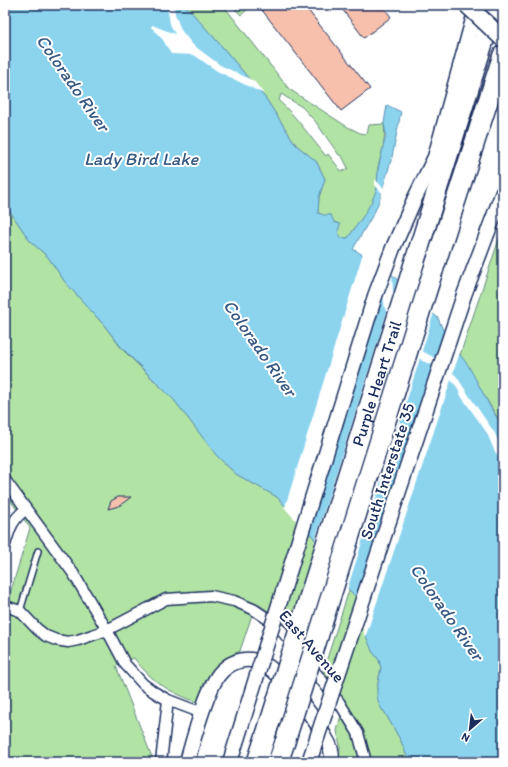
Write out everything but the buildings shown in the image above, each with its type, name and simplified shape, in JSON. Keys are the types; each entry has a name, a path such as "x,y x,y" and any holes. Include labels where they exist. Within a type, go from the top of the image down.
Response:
{"highway":[{"name":"Purple Heart Trail","path":"257,762 494,5"},
{"name":"Purple Heart Trail","path":"278,762 503,55"}],"main road":[{"path":"467,5 503,39"},
{"path":"230,762 375,296 393,248 435,157 477,5"},
{"path":"494,5 503,14"},
{"name":"South Interstate 35","path":"309,762 464,295 503,192"},
{"path":"187,762 202,712 220,672 230,664 244,660 264,664 289,688 327,739 331,752 331,762"}],"street":[{"path":"5,480 73,573 107,630 125,664 143,684 168,700 202,712"},
{"path":"5,545 7,533 11,524 17,516 26,509"},
{"name":"East Avenue","path":"20,611 46,636 56,640 68,642 107,630 166,599 211,596 234,601 253,609 282,631 339,702 358,734 366,762"},
{"path":"5,606 20,611"},
{"path":"161,762 168,700"}],"lane":[{"path":"20,611 38,551"}],"green space":[{"path":"185,5 223,5 289,89 346,126 360,133 367,134 369,125 384,124 384,141 378,167 378,184 375,196 348,238 341,238 335,225 330,219 318,214 319,197 325,179 316,161 296,145 266,99","holes":["281,94 302,107 315,121 339,155 342,156 348,168 342,172 328,154 326,156 298,120 279,101"]},
{"path":"231,5 253,5 241,15"},
{"path":"5,204 30,241 48,257 65,282 104,325 122,349 174,400 217,456 236,474 277,497 314,538 330,570 307,640 287,623 256,603 240,651 224,661 214,671 202,702 197,702 178,694 154,680 134,658 116,666 152,757 151,762 5,762 5,610 30,528 5,493"},
{"path":"503,227 503,427 460,355"},
{"path":"349,590 356,597 372,651 379,660 381,668 377,689 382,710 401,741 409,762 339,762 340,746 337,731 344,702 323,671"}],"water":[{"name":"Lady Bird Lake","path":"5,5 185,5 266,99 296,145 316,161 325,179 319,197 318,213 331,215 334,222 340,224 338,232 341,238 348,238 364,215 377,188 378,169 386,135 384,123 387,105 401,112 392,157 381,196 375,211 353,249 385,268 438,318 446,337 468,365 492,410 503,427 503,762 409,762 401,741 379,704 377,689 381,668 379,660 372,651 366,636 356,597 330,570 314,538 277,497 236,474 217,456 174,400 122,348 104,325 65,282 48,257 30,241 5,204"}],"pier":[{"path":"167,5 174,5 175,14 181,30 192,44 220,65 254,81 264,94 217,71 194,55 171,54 163,40 151,27 152,25 175,34 170,24"},
{"path":"402,110 403,112 394,158 383,197 376,214 382,193 375,185 375,179 383,188 393,159"},
{"path":"363,253 386,266 392,272 393,293 398,278 434,312 422,351 435,358 445,329 448,336 460,352 453,373 494,432 503,450 503,463 494,450 487,433 451,380 365,638 355,600 433,365 422,361 420,358 347,590 328,571 314,543 387,312 385,309 383,295 386,283 306,532 283,506 285,507"}],"water label":[{"name":"Colorado River","path":"73,83"},
{"name":"Colorado River","path":"260,348"},
{"name":"Colorado River","path":"447,612"}]}
